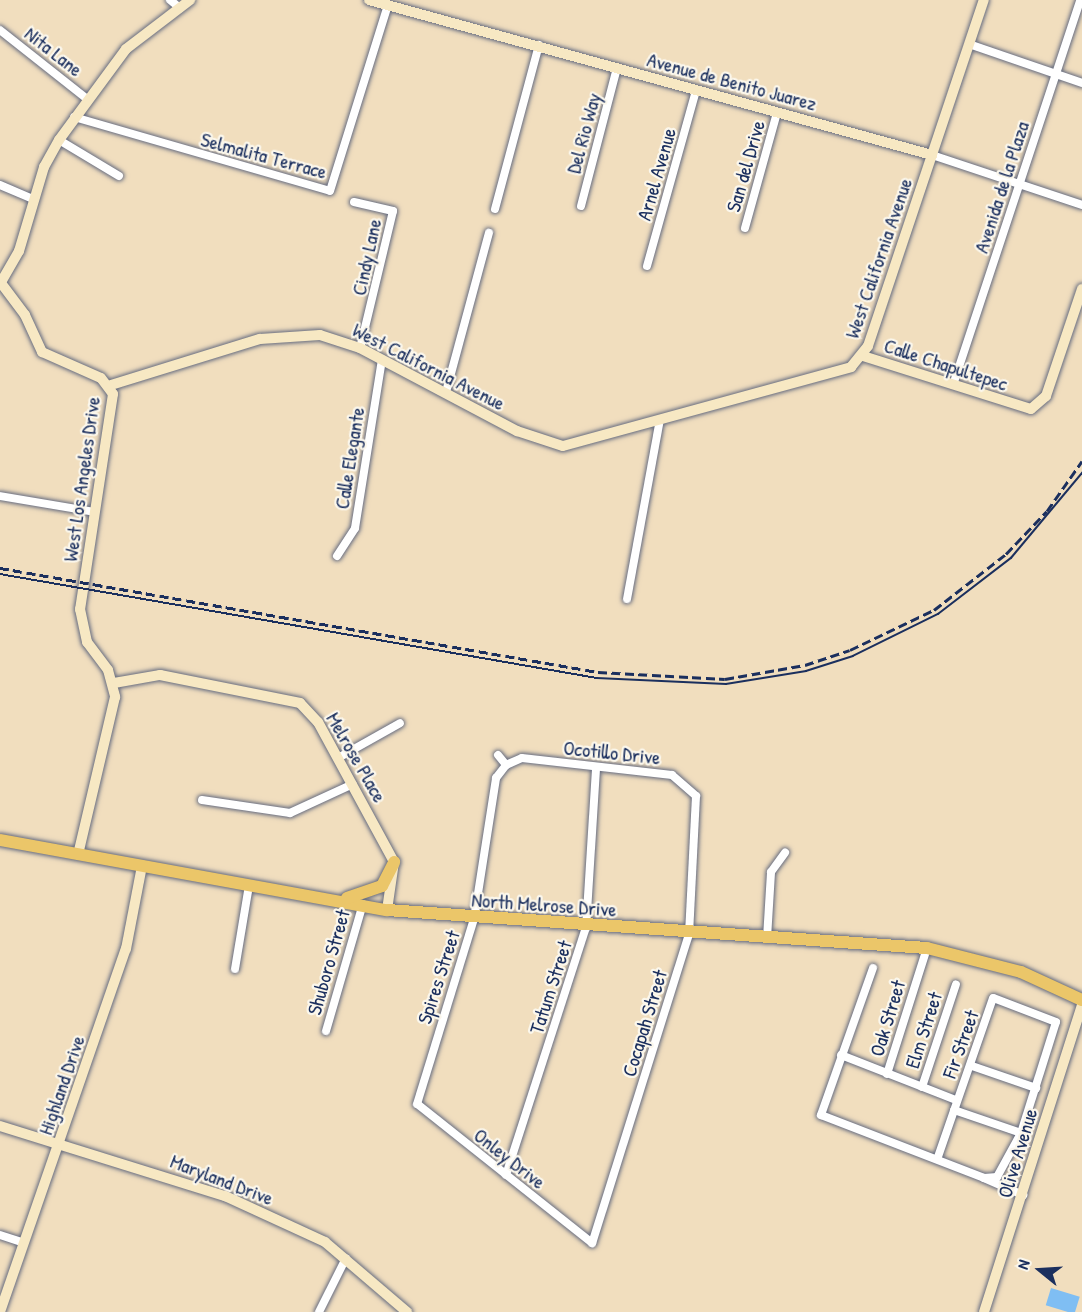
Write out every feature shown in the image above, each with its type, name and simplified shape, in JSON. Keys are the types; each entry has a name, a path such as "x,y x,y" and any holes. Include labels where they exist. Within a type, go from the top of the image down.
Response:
{"main road":[{"name":"North Melrose Drive","path":"0,840 387,910 586,928 927,948 1021,972 1082,1002"},
{"path":"339,900 382,886 394,862"}],"street":[{"path":"170,0 180,8"},
{"name":"West Los Angeles Drive","path":"114,683 87,642 80,621 111,385 49,359 0,284 20,251 33,200 58,140 126,49 190,0"},
{"name":"West California Avenue","path":"111,385 291,333 360,348 554,445 579,445 659,424 851,367 863,356 984,0"},
{"name":"Avenida de la Plaza","path":"953,385 1080,0"},
{"name":"Avenue de Benito Juarez","path":"379,2 932,155 1082,205"},
{"name":"Selmalita Terrace","path":"74,117 330,191 379,2"},
{"name":"Nita Lane","path":"0,30 87,99"},
{"path":"969,44 1082,83"},
{"path":"495,209 538,45"},
{"name":"Del Rio Way","path":"581,206 617,68"},
{"name":"Arnel Avenue","path":"647,266 696,90"},
{"name":"San del Drive","path":"745,228 777,113"},
{"path":"58,140 119,176"},
{"path":"0,185 33,200"},
{"name":"Cindy Lane","path":"354,202 393,211 360,348"},
{"path":"446,393 489,233"},
{"name":"Calle Chapultepec","path":"863,356 1031,409 1046,396 1082,289"},
{"name":"Calle Elegante","path":"337,556 355,528 382,360"},
{"path":"627,599 659,424"},
{"path":"0,496 95,512"},
{"name":"Melrose Place","path":"114,683 160,675 279,695 300,703 318,722 394,862"},
{"path":"78,855 114,711 114,683"},
{"path":"338,758 400,723"},
{"path":"498,754 506,765"},
{"name":"Ocotillo Drive","path":"506,765 522,758 672,775 696,796 697,807"},
{"name":"Spires Street","path":"418,1094 474,919 496,778 506,765"},
{"name":"Tatum Street","path":"506,1175 586,928 596,768"},
{"path":"202,800 290,813 353,784"},
{"name":"Cocapah Street","path":"592,1243 689,934 697,807"},
{"path":"767,938 771,872 784,854"},
{"path":"387,910 394,862"},
{"name":"Highland Drive","path":"0,1312 22,1242 60,1145 126,949 142,866"},
{"path":"235,969 249,885"},
{"name":"Shuboro Street","path":"326,1030 363,904"},
{"name":"Oak Street","path":"887,1074 927,948"},
{"path":"873,968 821,1115 938,1156 1023,1196"},
{"name":"Elm Street","path":"922,1087 956,984"},
{"name":"Fir Street","path":"938,1156 956,1101 972,1066 993,998 1056,1022 1036,1088"},
{"name":"Olive Avenue","path":"984,1312 1023,1196 1082,1002"},
{"path":"841,1055 956,1101"},
{"path":"972,1066 1036,1088 1021,1133 997,1177 984,1178"},
{"name":"Onley Drive","path":"418,1094 422,1110 592,1243"},
{"path":"954,1110 1021,1133"},
{"name":"Maryland Drive","path":"0,1126 225,1196 325,1242 407,1312"},
{"path":"0,1235 22,1242"},
{"path":"319,1312 346,1258"}],"water":[{"path":"1051,1288 1080,1297 1075,1312 1046,1305"}],"tram line":[{"path":"0,574 597,678 726,684 806,671 853,656 938,614 1011,558 1082,473"}],"railway":[{"path":"0,568 598,672 725,679 805,665 850,650 934,610 1006,554 1047,511 1082,461"}]}
